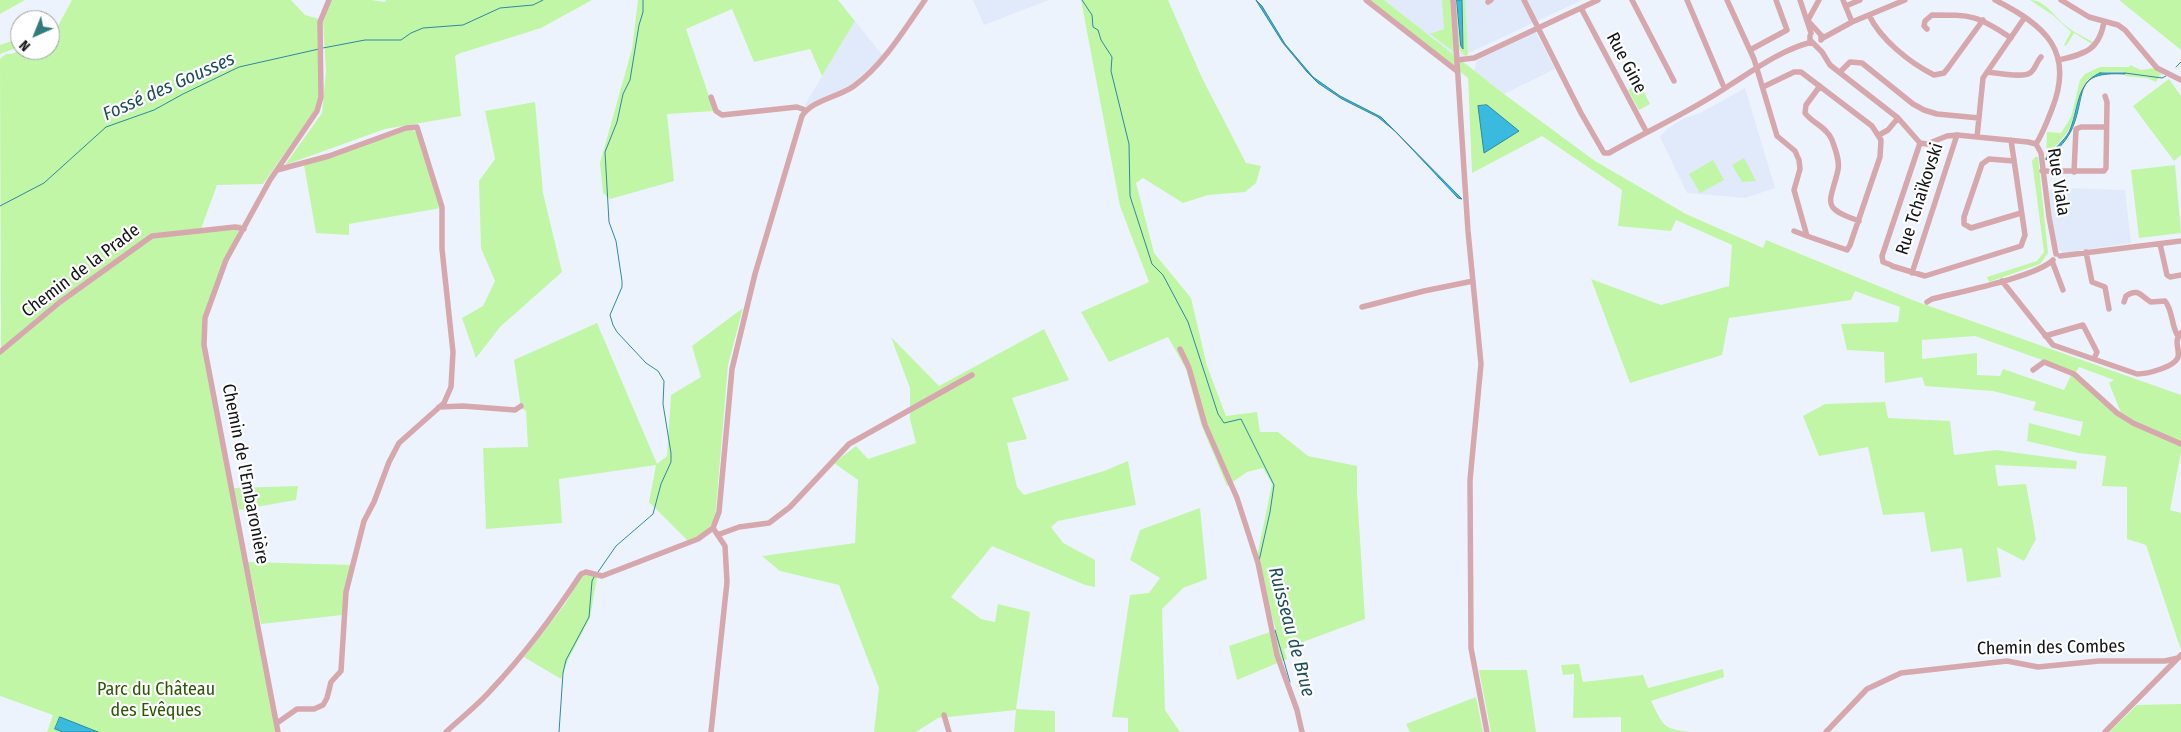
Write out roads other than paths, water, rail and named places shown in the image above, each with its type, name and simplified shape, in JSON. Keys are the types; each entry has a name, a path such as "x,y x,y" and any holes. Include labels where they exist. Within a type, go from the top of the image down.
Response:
{"street":[{"name":"Chemin de l'Embaronière","path":"278,732 278,723 204,346 205,318 226,260 277,170 318,111 321,97 320,22 329,0"},
{"path":"446,732 490,691 517,660 555,614 581,574 592,572 599,576 698,539 713,528 719,512 732,369 755,274 796,132 806,110 853,87 868,74 891,47 925,0"},
{"path":"1366,0 1457,71"},
{"path":"1453,0 1468,231 1481,364 1470,480 1471,648 1486,730"},
{"path":"1524,0 1604,153 1609,153 1730,86 1740,78"},
{"path":"1457,60 1474,58 1598,0"},
{"path":"1632,0 1674,81"},
{"path":"1687,0 1723,85"},
{"path":"1727,0 1757,69 1777,136 1794,151 1800,160 1800,169 1794,190 1807,236"},
{"path":"1750,50 1787,30 1776,0"},
{"path":"1800,0 1808,20 1811,38 1830,65 1898,118 1920,143 1927,144 1947,136 1956,135 2036,144"},
{"path":"1808,20 1819,0"},
{"path":"1843,0 1852,22"},
{"path":"1846,6 1860,0"},
{"path":"1648,130 1655,124 1723,85 1757,69 1811,38 1829,33 1905,0"},
{"path":"1996,0 2025,17 2051,42 2059,60 2087,53 2098,38 2104,22"},
{"path":"2061,0 2089,17 2104,22 2112,22 2125,30 2157,68 2181,80"},
{"name":"Rue Gine","path":"1581,8 1648,130"},
{"path":"1869,15 1885,40 1934,75 1944,73 1983,20"},
{"path":"1927,29 1924,26 1925,21 1932,15 1963,15 1983,20 2010,38"},
{"path":"1977,137 1983,78 2025,17"},
{"path":"1808,20 1820,36 1822,52"},
{"path":"1811,38 1820,36"},
{"path":"1987,72 2026,75 2033,70 2036,61 2041,57"},
{"name":"Rue Viala","path":"2059,60 2059,89 2045,129 2036,144 2041,153 2055,258 2063,290"},
{"path":"1840,72 1850,62 1862,63 1913,104 1924,110 1937,114 1979,118"},
{"path":"1763,87 1797,71 1805,74 1872,126 1879,135 1880,157 1859,221 1847,250 1794,232"},
{"path":"1820,86 1806,105 1805,113 1828,134 1838,159 1838,168 1830,193 1832,207 1839,214 1859,221"},
{"path":"2042,171 2104,171 2106,168 2107,102 2105,96"},
{"path":"711,97 716,111 722,114 797,107 806,110"},
{"path":"1879,135 1888,130 1898,118"},
{"path":"277,170 329,156 406,128 417,127 442,208 442,249 452,328 453,369 451,391 439,407 399,443 364,521 346,592 341,671 331,682 326,702 318,708 297,710 278,723"},
{"path":"2074,172 2076,129 2080,127 2106,127"},
{"name":"Rue Tchaïkovski","path":"1912,273 1956,135"},
{"path":"1920,143 1882,260 1892,266 1919,275 1931,274 2017,249 2024,239 2011,140"},
{"path":"2014,161 1989,160 1984,162 1964,217 1964,224 1971,228 2021,213"},
{"name":"Chemin de la Prade","path":"1,351 60,302 152,236 235,227 244,229"},
{"path":"1927,302 1932,299 2002,281 2044,266 2055,258 2086,252 2181,241"},
{"path":"2160,244 2166,275 2170,277 2181,275"},
{"path":"2086,252 2092,282 2105,287 2109,309"},
{"path":"1362,307 1423,291 1474,281"},
{"path":"2002,281 2045,336 2057,347 2137,374 2144,374 2174,363 2178,355 2177,340 2180,335 2174,329 2165,301 2151,302 2140,292 2136,292 2126,296 2124,302"},
{"path":"2045,336 2083,324 2097,352 2094,359"},
{"path":"1180,349 1188,368 1205,424 1237,498 1258,563 1277,655 1297,710 1302,732"},
{"path":"2033,370 2044,362 2074,374 2117,413 2148,431 2181,444"},
{"path":"717,534 739,527 769,524 790,507 849,444 972,375"},
{"path":"439,407 463,406 515,410 521,406"},
{"path":"711,732 727,582 725,546 713,528"},
{"path":"2105,732 2179,656"},
{"name":"Chemin des Combes","path":"1826,732 1867,689 1901,673 2007,661 2038,667 2099,661 2165,661 2179,656"},
{"path":"944,716 949,732"}],"water":[{"path":"1256,0 1262,6 1285,44 1313,77 1340,96 1381,117 1395,131 1378,117 1342,99 1318,83 1283,43"},
{"path":"1457,0 1462,0 1463,49 1461,46"},
{"path":"2100,73 2125,73 2108,74 2088,81"},
{"path":"2088,81 2081,96 2076,118 2069,135 2046,160 2069,132 2079,98 2086,83"},
{"path":"1487,105 1519,131 1484,153 1478,106"},
{"path":"1400,136 1462,199 1458,198"},
{"name":"Parc du Château des Evêques","path":"60,717 98,732 63,732 55,729"}],"waterway":[{"name":"Fossé des Gousses","path":"323,48 365,40 401,40 423,28 463,25 500,8 533,5 543,0"},
{"path":"598,572 616,546 653,514 661,484 671,462 663,404 664,381 658,371 646,363 617,332 610,315 622,287 622,281 616,241 609,222 605,152 617,122 623,94 630,80 643,12 643,0"},
{"name":"Ruisseau de Brue","path":"1082,0 1092,15 1093,27 1098,30 1101,40 1112,57 1111,71 1129,144 1130,196 1152,264 1163,275 1188,322 1218,414 1224,423 1241,419 1274,485 1259,561"},
{"name":"Fossé des Gousses","path":"0,206 44,183 106,127 154,110 239,67 319,49"},
{"path":"2176,67 2181,62"},
{"path":"2125,73 2162,78 2166,76"},
{"path":"559,732 563,673 566,660 589,617 594,577"},
{"name":"Ruisseau de Brue","path":"1275,630 1290,682"}]}
